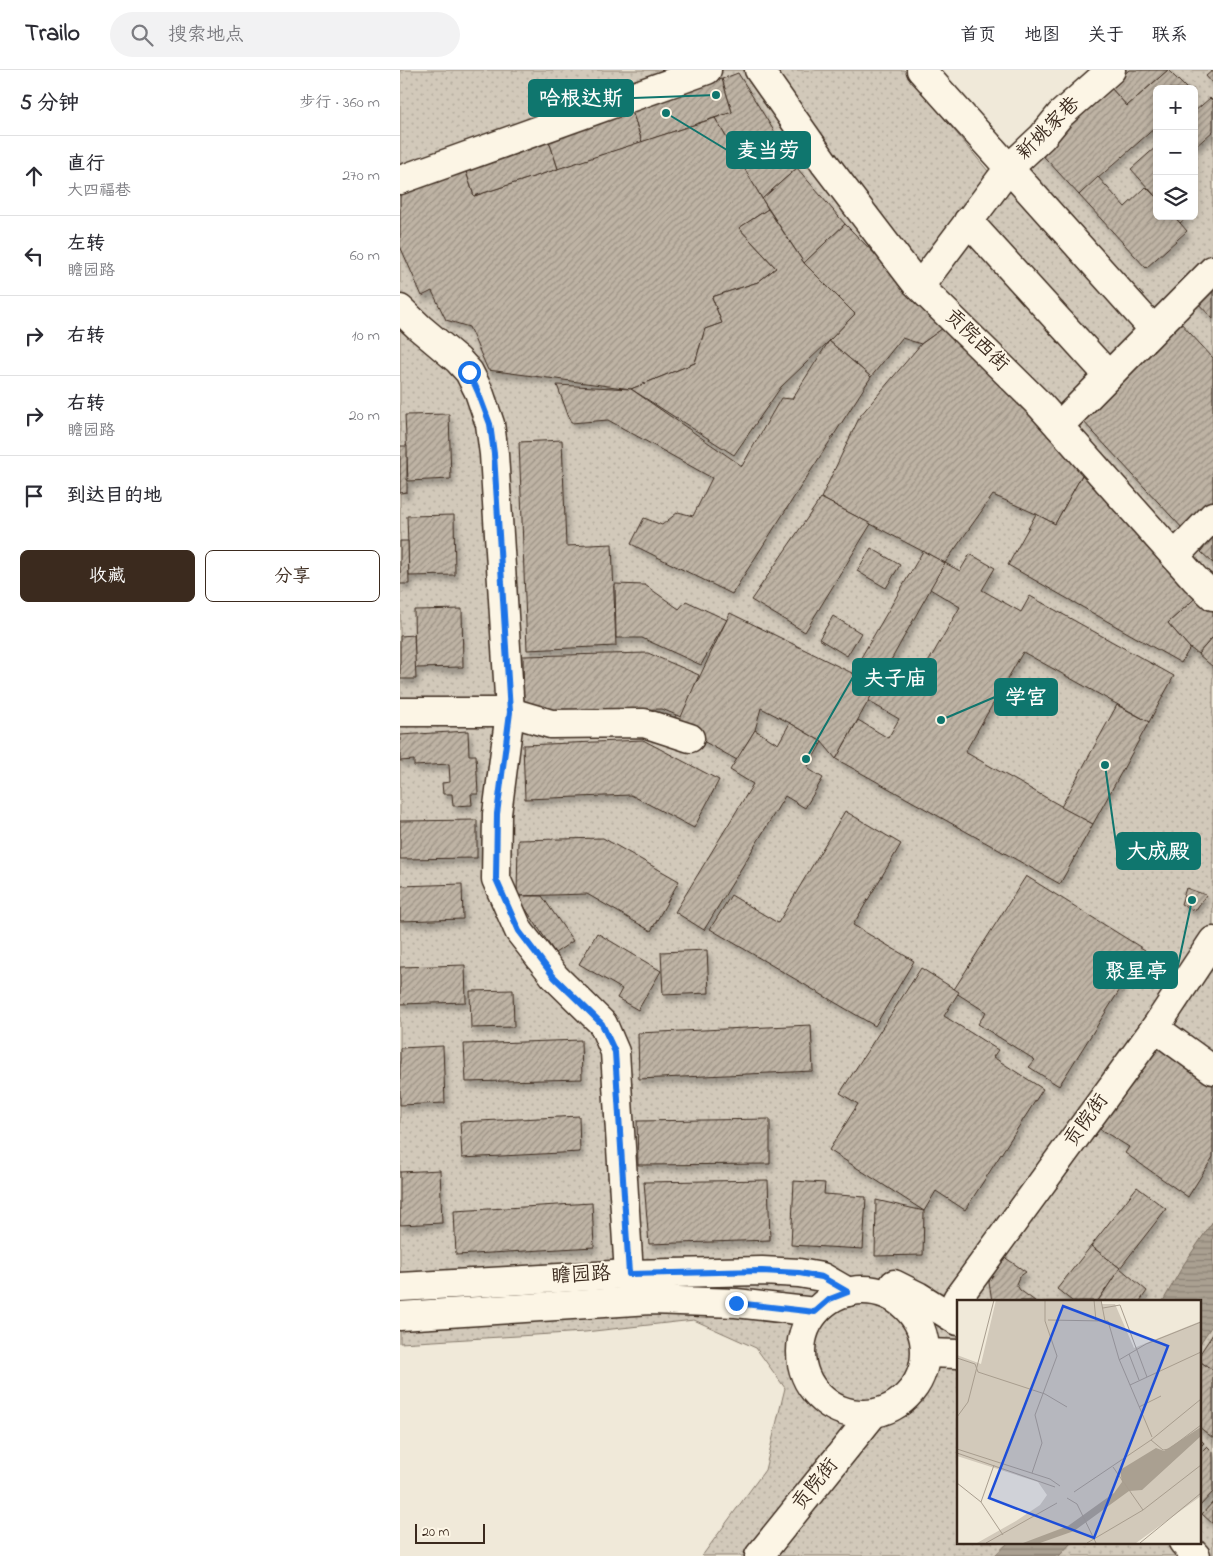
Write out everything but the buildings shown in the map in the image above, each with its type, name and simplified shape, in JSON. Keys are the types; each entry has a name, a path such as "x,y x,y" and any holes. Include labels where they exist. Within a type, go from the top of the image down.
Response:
{"street":[{"path":"400,180 660,78 708,70"},
{"name":"贡院西街","path":"759,70 825,164 920,286 1018,382 1213,596"},
{"path":"922,70 1153,329"},
{"name":"新姚家巷","path":"920,286 1009,168 1042,137 1060,115 1111,70"},
{"path":"968,221 1108,375"},
{"path":"1059,426 1213,270"},
{"path":"400,309 469,372 490,424 494,454 510,712 497,814 496,879 519,931 554,977 602,1024 615,1052 629,1274"},
{"path":"1175,556 1213,516"},
{"path":"400,712 510,712 551,724 644,723 690,738"},
{"name":"贡院街","path":"965,1300 1155,1028 1213,941"},
{"path":"1155,1028 1213,1070"},
{"name":"瞻园路","path":"400,1287 629,1274 762,1271 799,1273 822,1277 848,1292"},
{"path":"799,1273 844,1273 868,1277 894,1284 925,1300 957,1310"},
{"path":"867,1290 886,1294 902,1303 915,1317 924,1334 926,1353 922,1374 911,1393 894,1407 873,1414 851,1414 832,1406 815,1392 804,1374 800,1352 804,1331 815,1312 830,1299 848,1292 867,1290"},
{"name":"瞻园路","path":"400,1316 651,1300 736,1303 815,1312"},
{"path":"926,1353 957,1354"},
{"name":"贡院街","path":"759,1556 873,1414"},
{"path":"1185,1544 1196,1556"}],"shaded area":[{"path":"400,70 904,70 988,171 1031,148 1103,70 1213,70 1213,1556 702,1556 765,1470 785,1388 756,1348 694,1320 585,1332 400,1343"},
{"path":"1213,1221 1213,1324 1200,1344 1200,1300 1164,1300 1184,1264"},
{"path":"1007,1544 1070,1544 1059,1556 994,1556"}],"place":[{"name":"哈根达斯","path":"716,95"},
{"name":"麦当劳","path":"666,113"},
{"name":"学宫","path":"941,720"},
{"name":"夫子庙","path":"806,759"},
{"name":"大成殿","path":"1105,765"},
{"name":"聚星亭","path":"1192,900"}],"route":[{"path":"469,372 490,424 494,454 510,712 497,814 496,879 519,931 554,977 602,1024 615,1052 629,1274 762,1271 799,1273 822,1277 848,1292 830,1299 815,1312 736,1303"}]}
